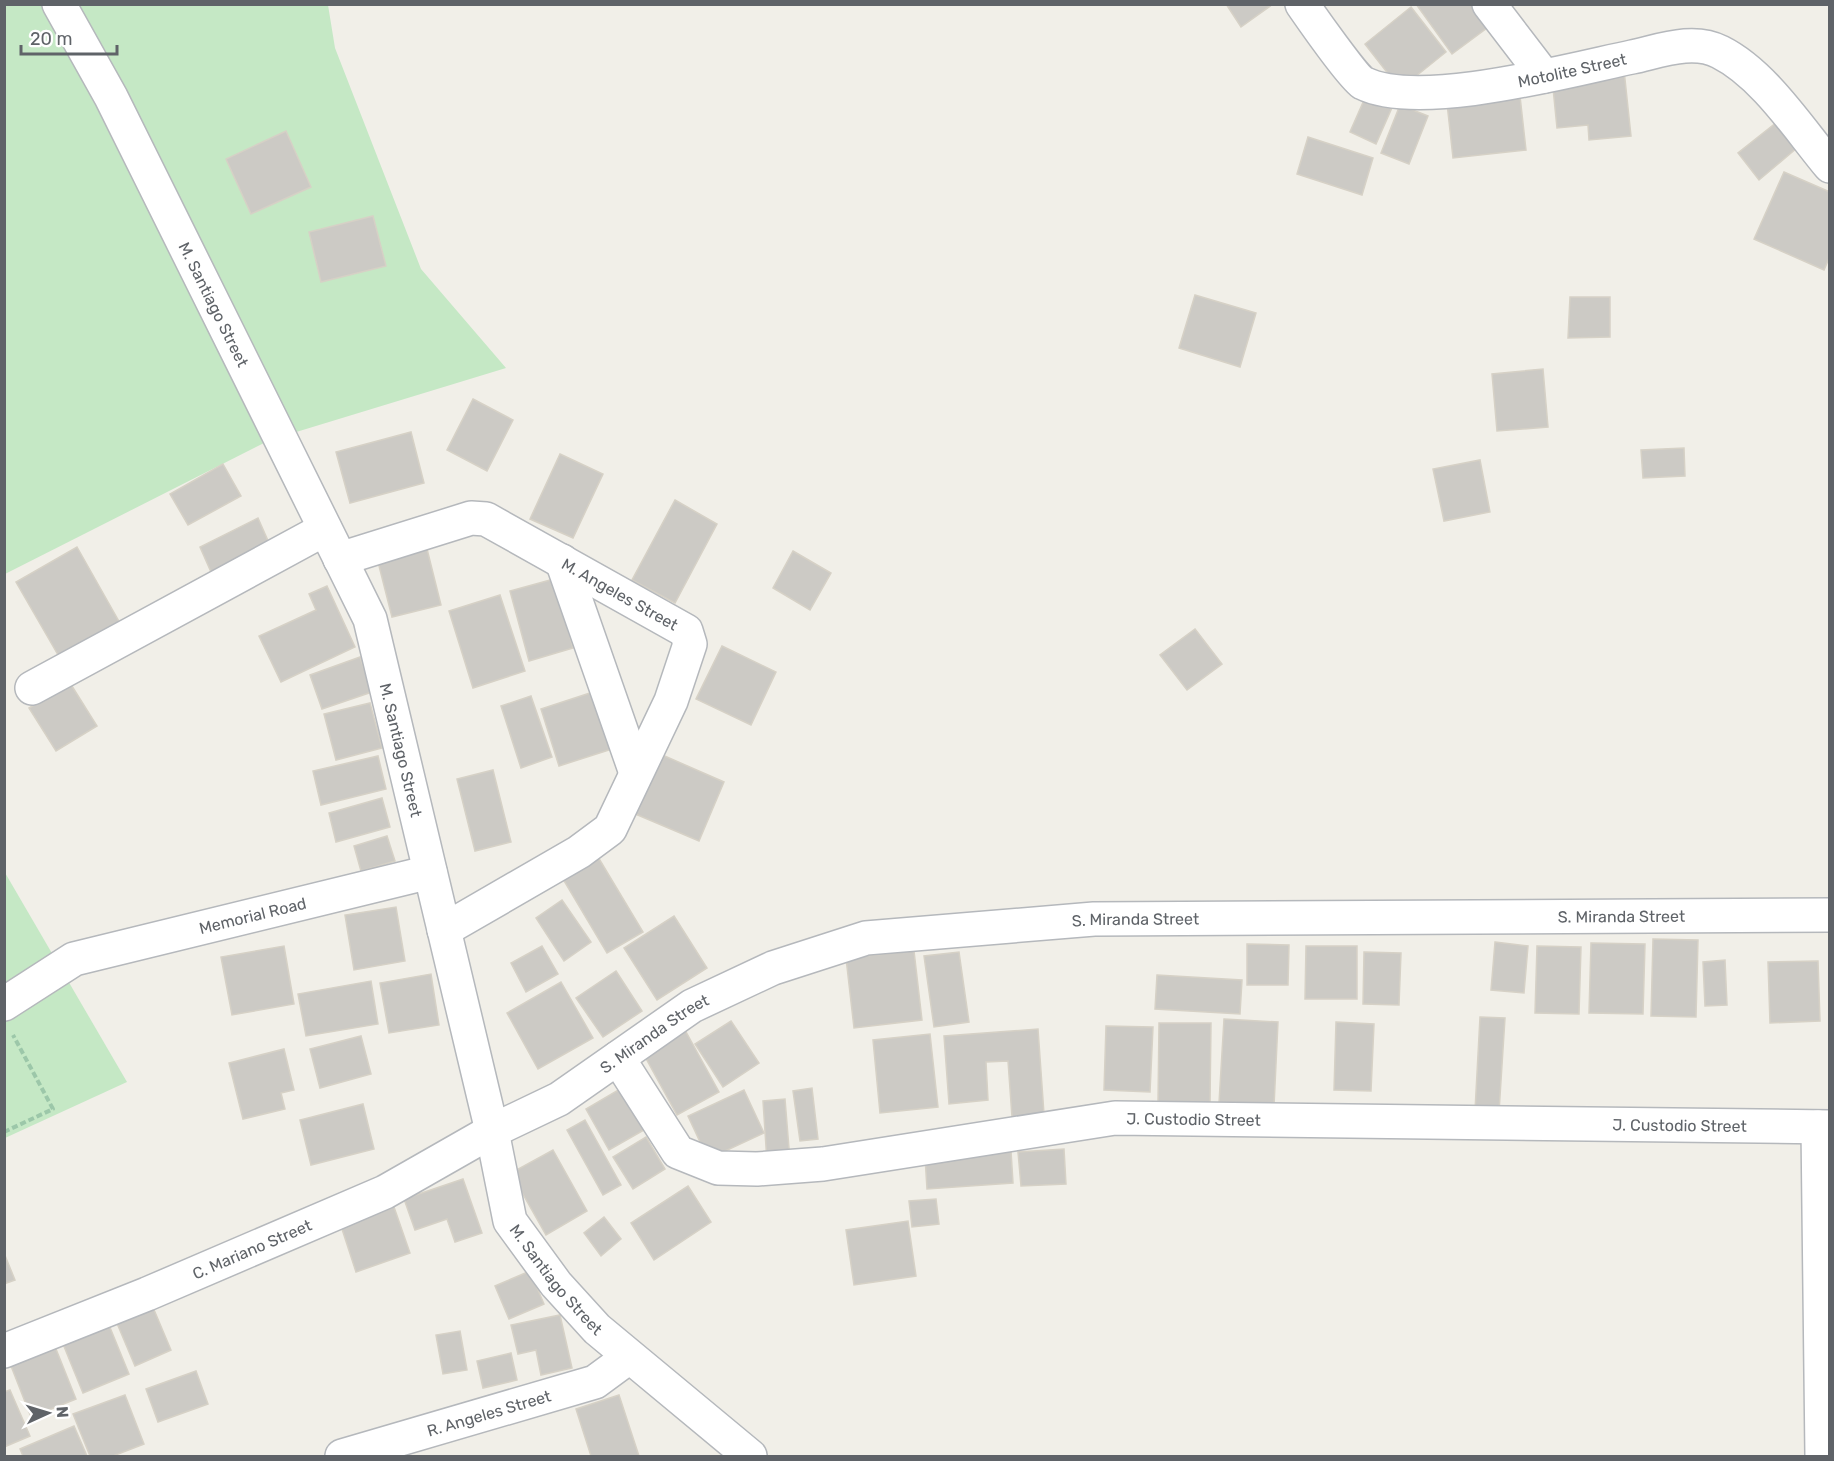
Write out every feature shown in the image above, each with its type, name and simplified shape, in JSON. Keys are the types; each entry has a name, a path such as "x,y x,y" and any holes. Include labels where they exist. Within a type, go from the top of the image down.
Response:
{"street":[{"name":"M. Santiago Street","path":"59,4 111,97 370,619 492,1131 510,1221 556,1284 597,1329 750,1456"},
{"name":"Motolite Street","path":"1302,4 1361,82 1403,92 1451,90 1544,76 1689,45 1720,51 1756,78 1830,166"},
{"path":"1489,4 1544,76"},
{"name":"M. Angeles Street","path":"340,559 471,518 486,519 686,631 690,644 671,701 610,829 579,852 444,930"},
{"path":"32,688 325,530"},
{"path":"562,561 636,773"},
{"name":"Memorial Road","path":"7,1016 74,959 430,872"},
{"name":"S. Miranda Street","path":"492,1131 559,1099 692,1006 773,968 866,938 1094,919 1830,915"},
{"name":"J. Custodio Street","path":"618,1058 678,1152 718,1168 757,1169 823,1164 1115,1118 1824,1127"},
{"path":"1822,1456 1824,1127"},
{"name":"C. Mariano Street","path":"4,1351 147,1294 385,1192 492,1131"},
{"name":"R. Angeles Street","path":"342,1456 595,1382 629,1357"}],"path":[{"path":"4,1132 53,1109 7,1016"}],"green space":[{"path":"5,5 328,5 335,48 421,269 506,368 270,440 5,574"},
{"path":"4,871 127,1082 5,1138 4,1138"}],"building":[{"path":"1226,4 1273,4 1241,27"},
{"path":"1416,4 1482,4 1495,22 1452,54"},
{"path":"1411,7 1446,52 1400,89 1365,44"},
{"path":"1624,70 1631,136 1589,140 1588,125 1557,128 1552,78"},
{"path":"1519,87 1526,150 1453,158 1446,94"},
{"path":"1368,91 1394,103 1376,144 1350,132"},
{"path":"1400,105 1428,116 1409,164 1381,153"},
{"path":"1777,122 1797,148 1759,180 1738,153"},
{"path":"286,131 311,187 251,214 226,159"},
{"path":"1308,137 1373,158 1362,195 1297,174"},
{"path":"1784,172 1830,192 1830,256 1824,270 1754,239"},
{"path":"373,216 386,266 321,282 309,232"},
{"path":"1195,295 1256,313 1240,367 1179,348"},
{"path":"1570,297 1610,297 1610,337 1568,338"},
{"path":"1543,369 1548,427 1497,431 1492,374"},
{"path":"473,399 513,420 487,471 447,450"},
{"path":"411,432 424,483 350,503 336,452"},
{"path":"1684,448 1685,476 1643,478 1641,450"},
{"path":"560,454 603,474 573,538 530,519"},
{"path":"1480,460 1490,512 1444,521 1433,469"},
{"path":"223,464 241,496 188,525 170,494"},
{"path":"675,500 717,524 675,603 632,580"},
{"path":"258,518 269,543 211,572 200,547"},
{"path":"425,541 441,605 392,617 376,554"},
{"path":"77,547 121,625 61,660 16,582"},
{"path":"793,551 831,573 810,610 773,588"},
{"path":"554,579 573,648 529,661 510,591"},
{"path":"327,586 355,647 281,682 259,636 316,610 309,594"},
{"path":"500,595 525,671 473,688 449,611"},
{"path":"1195,629 1222,664 1187,690 1160,655"},
{"path":"722,646 776,672 751,725 696,699"},
{"path":"360,657 372,692 322,709 310,675"},
{"path":"70,683 97,726 56,751 29,708"},
{"path":"593,692 612,749 559,766 541,709"},
{"path":"531,696 552,757 521,768 501,706"},
{"path":"370,703 382,748 336,760 324,714"},
{"path":"651,750 724,782 699,841 626,810"},
{"path":"378,756 386,789 321,805 313,771"},
{"path":"493,770 511,842 475,851 457,779"},
{"path":"382,798 390,827 336,842 329,813"},
{"path":"387,836 395,861 361,871 354,846"},
{"path":"595,852 643,932 607,953 560,874"},
{"path":"562,900 591,942 564,961 536,918"},
{"path":"396,907 405,961 354,970 345,915"},
{"path":"674,916 707,968 657,1000 624,948"},
{"path":"1653,939 1698,940 1696,1017 1651,1016"},
{"path":"1495,942 1528,946 1524,993 1491,990"},
{"path":"1591,943 1645,944 1643,1014 1589,1013"},
{"path":"1247,944 1289,945 1288,985 1247,985"},
{"path":"284,946 294,1004 232,1015 221,957"},
{"path":"542,946 558,974 526,992 511,963"},
{"path":"1306,946 1357,946 1357,999 1305,999"},
{"path":"1537,946 1581,947 1579,1014 1535,1013"},
{"path":"914,951 922,1020 854,1028 846,958"},
{"path":"959,952 969,1022 934,1027 924,956"},
{"path":"1364,952 1401,953 1399,1005 1363,1004"},
{"path":"1725,960 1727,1005 1705,1006 1703,962"},
{"path":"1818,961 1820,1021 1770,1023 1768,962"},
{"path":"616,971 642,1011 603,1037 576,998"},
{"path":"431,974 439,1025 389,1033 380,983"},
{"path":"1157,975 1242,980 1240,1014 1155,1009"},
{"path":"371,981 378,1024 306,1036 298,994"},
{"path":"561,982 593,1038 538,1069 507,1013"},
{"path":"1480,1017 1505,1018 1499,1112 1475,1111"},
{"path":"1224,1019 1278,1022 1274,1106 1219,1103"},
{"path":"731,1021 759,1063 723,1087 695,1044"},
{"path":"1336,1022 1374,1024 1371,1091 1334,1090"},
{"path":"1159,1023 1211,1023 1210,1104 1158,1104"},
{"path":"1106,1026 1153,1027 1150,1092 1104,1090"},
{"path":"1038,1029 1044,1114 1012,1117 1008,1061 986,1062 988,1100 949,1104 944,1036"},
{"path":"685,1030 719,1092 677,1115 643,1053"},
{"path":"930,1034 938,1107 880,1113 873,1040"},
{"path":"361,1036 371,1074 320,1088 310,1049"},
{"path":"284,1049 294,1090 281,1093 285,1109 243,1119 229,1063"},
{"path":"812,1088 818,1139 800,1141 793,1091"},
{"path":"620,1089 644,1130 609,1150 586,1109"},
{"path":"744,1090 764,1133 708,1159 688,1116"},
{"path":"785,1099 790,1161 767,1162 763,1101"},
{"path":"363,1104 374,1149 311,1165 300,1120"},
{"path":"585,1120 621,1185 603,1195 567,1130"},
{"path":"646,1137 665,1169 633,1189 613,1157"},
{"path":"1064,1149 1066,1184 1021,1186 1018,1152"},
{"path":"553,1150 587,1211 546,1235 511,1173"},
{"path":"1011,1151 1013,1183 927,1189 925,1157"},
{"path":"463,1179 482,1233 455,1242 447,1219 415,1230 404,1199"},
{"path":"688,1186 711,1222 654,1260 631,1223"},
{"path":"936,1199 939,1224 912,1227 909,1201"},
{"path":"394,1207 410,1253 356,1272 341,1226"},
{"path":"604,1217 621,1239 601,1256 584,1233"},
{"path":"908,1221 916,1276 854,1285 846,1230"},
{"path":"4,1253 15,1280 4,1284"},
{"path":"530,1271 544,1304 509,1319 495,1286"},
{"path":"152,1305 171,1350 135,1366 116,1321"},
{"path":"560,1315 572,1368 541,1375 536,1350 518,1354 511,1325"},
{"path":"109,1325 129,1374 83,1393 63,1344"},
{"path":"460,1331 467,1370 443,1374 436,1335"},
{"path":"56,1349 76,1399 31,1417 11,1366"},
{"path":"511,1353 517,1380 483,1388 477,1361"},
{"path":"196,1371 208,1404 158,1422 146,1389"},
{"path":"10,1390 30,1436 4,1447 4,1392"},
{"path":"125,1395 144,1444 113,1456 90,1456 73,1414"},
{"path":"619,1395 639,1456 591,1456 576,1409"},
{"path":"74,1426 87,1456 23,1456 20,1449"}]}
